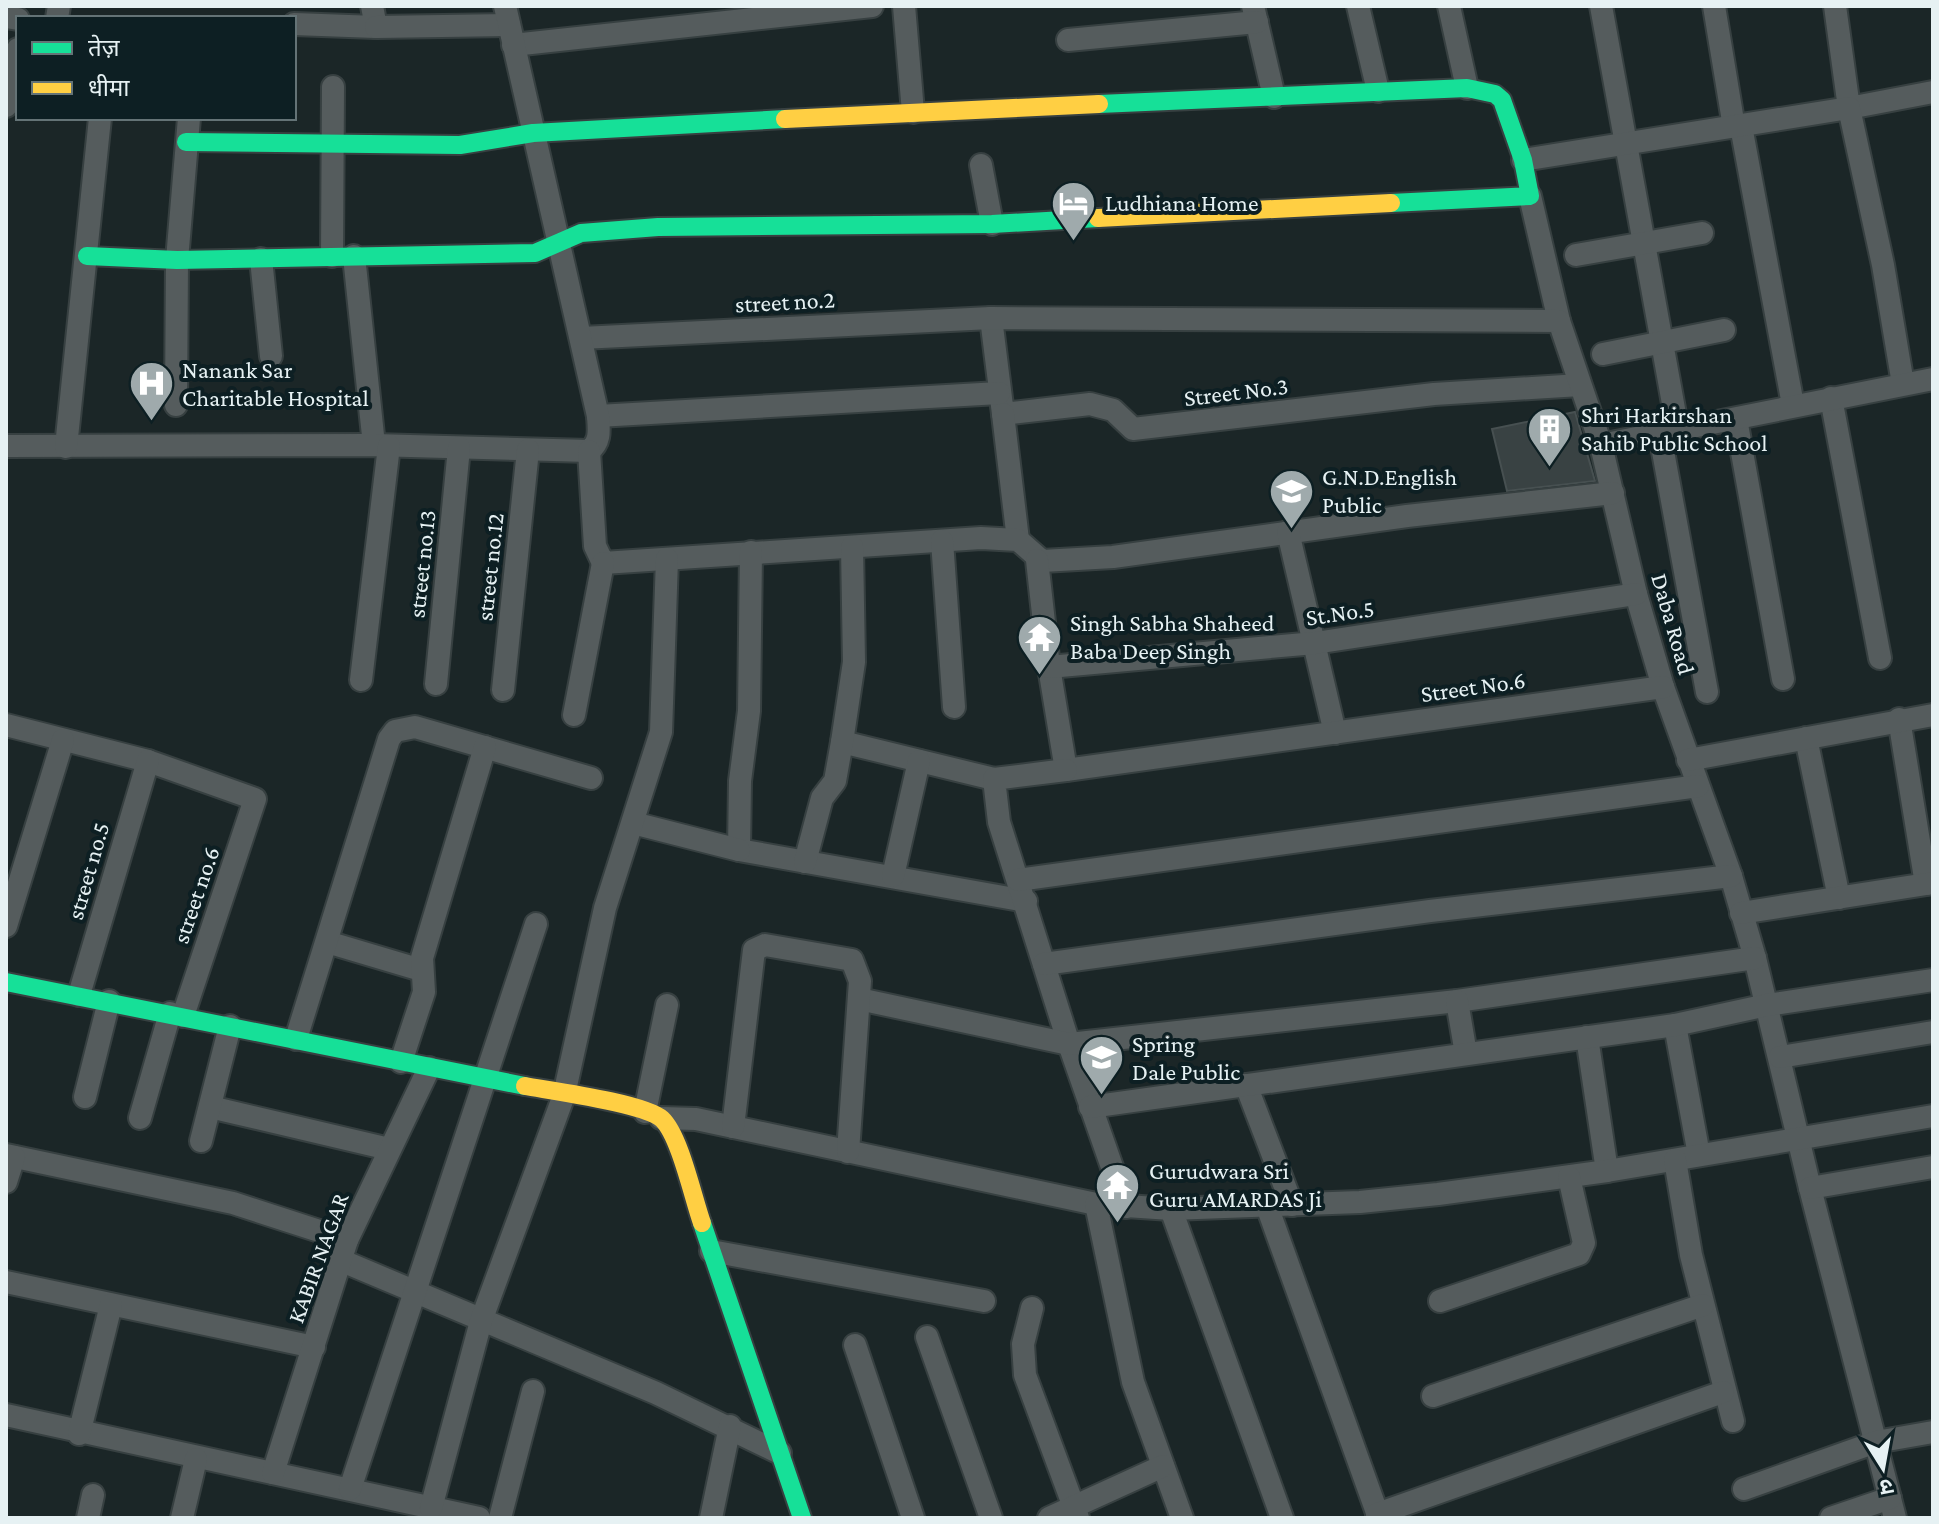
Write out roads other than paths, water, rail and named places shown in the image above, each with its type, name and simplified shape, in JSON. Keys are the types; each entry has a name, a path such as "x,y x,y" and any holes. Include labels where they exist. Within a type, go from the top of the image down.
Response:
{"street":[{"path":"296,24 374,16 509,25 872,6"},
{"path":"904,6 913,112"},
{"path":"1358,6 1378,91"},
{"path":"1449,6 1467,88"},
{"path":"1601,6 1662,342 1669,433 1707,692"},
{"path":"1714,6 1793,405"},
{"path":"1835,6 1849,108 1883,265 1903,384"},
{"path":"1068,40 1255,14 1274,97"},
{"path":"509,25 598,416 598,441 589,451 595,546 603,563 574,715"},
{"path":"6,106 16,58"},
{"path":"333,87 332,144 343,256 381,445 361,680"},
{"path":"87,256 177,260 535,253 581,233 658,227 992,224 1530,196 1523,160 1502,100 1495,94 1467,88 913,112 533,133 460,145 186,142"},
{"path":"1523,160 1737,127 1933,92"},
{"path":"66,447 100,120"},
{"path":"176,405 177,260 189,120"},
{"path":"981,165 992,224"},
{"name":"Daba Road","path":"1530,196 1559,321 1601,445 1636,594 1663,687 1731,876 1755,958 1892,1508"},
{"path":"1576,255 1702,233"},
{"path":"261,259 271,356"},
{"path":"991,318 1018,540 1037,560 1049,667 1066,770"},
{"name":"street no.2","path":"581,338 991,318 1559,321"},
{"path":"1603,354 1724,330"},
{"path":"1601,445 1933,379"},
{"name":"Street No.3","path":"598,416 1090,404 1113,410 1126,426 1143,430 1434,394 1580,385"},
{"path":"1831,398 1880,658"},
{"path":"1736,419 1783,679"},
{"path":"6,446 381,445 589,451"},
{"name":"street no.13","path":"436,684 459,448"},
{"name":"street no.12","path":"503,690 528,450"},
{"path":"1037,560 1113,557 1288,532 1613,493"},
{"path":"1288,532 1335,733"},
{"path":"603,563 942,541 1018,540"},
{"path":"942,541 954,707"},
{"path":"805,862 822,798 835,781 854,662 852,547"},
{"path":"739,850 740,781 749,711 751,552"},
{"path":"431,1508 481,1321 564,1095 605,908 661,732 667,559"},
{"name":"St.No.5","path":"1049,667 1315,643 1636,594"},
{"name":"Street No.6","path":"994,779 1663,687"},
{"path":"1688,760 1933,715"},
{"path":"1741,913 1930,884 1899,719"},
{"path":"6,725 148,761"},
{"path":"296,1039 389,739 395,731 415,727 591,778"},
{"path":"1806,738 1839,898"},
{"path":"6,926 63,740"},
{"path":"842,742 994,779 999,822 1069,1044 1126,1207"},
{"path":"401,1062 422,1002 421,970 485,747"},
{"name":"street no.6","path":"148,761 249,794 256,803 176,1014"},
{"name":"street no.5","path":"79,995 148,761"},
{"path":"893,876 919,761"},
{"path":"633,823 739,850 805,862 893,876 1022,890 1698,786"},
{"path":"1044,964 1430,911 1731,876"},
{"path":"350,1489 413,1288 536,924"},
{"path":"327,942 421,970"},
{"path":"733,1127 754,950 765,945 852,960 859,971 859,999 848,1152"},
{"path":"859,999 1069,1044 1457,1001 1755,958"},
{"path":"1090,1107 1675,1025 1767,1005 1933,980"},
{"path":"6,982 176,1014 653,1115 733,1127 1096,1204 1126,1207 1267,1206 1423,1196 1569,1177 1933,1116"},
{"path":"85,1097 109,1001"},
{"path":"1457,1001 1466,1054"},
{"path":"653,1115 667,1005"},
{"path":"140,1118 176,1014"},
{"path":"1675,1025 1699,1155"},
{"path":"201,1141 230,1026"},
{"path":"1780,1057 1933,1032"},
{"path":"1587,1037 1607,1171"},
{"name":"KABIR NAGAR","path":"273,1473 344,1250 429,1068"},
{"path":"1246,1085 1292,1205"},
{"path":"210,1107 389,1149"},
{"path":"653,1115 671,1132 802,1518"},
{"path":"6,1182 10,1156 233,1203 344,1250 481,1321 730,1426 780,1453"},
{"path":"1675,1160 1703,1305 1723,1392 1733,1421"},
{"path":"1810,1188 1933,1167"},
{"path":"1440,1301 1579,1254 1584,1243 1569,1177"},
{"path":"1096,1204 1133,1382 1182,1518"},
{"path":"1267,1206 1378,1516 1723,1392"},
{"path":"1171,1209 1282,1518"},
{"path":"711,1251 984,1301"},
{"path":"6,1282 314,1347"},
{"path":"79,1434 111,1305"},
{"path":"1433,1396 1703,1305"},
{"path":"1032,1308 1023,1344 1025,1375 1076,1512"},
{"path":"927,1337 991,1518"},
{"path":"855,1345 913,1518"},
{"path":"500,1518 533,1391"},
{"path":"6,1415 79,1434 479,1518"},
{"path":"711,1518 730,1426"},
{"path":"1744,1489 1876,1442 1933,1432"},
{"path":"182,1518 196,1459"},
{"path":"1049,1518 1076,1512 1163,1466"},
{"path":"88,1518 93,1495"},
{"path":"1831,1518 1892,1508"}],"place":[{"name":"Ludhiana Home","path":"1074,242"},
{"name":"Nanank Sar Charitable Hospital","path":"151,423"},
{"name":"Shri Harkirshan Sahib Public School","path":"1550,468"},
{"name":"G.N.D.English Public","path":"1291,530"},
{"name":"Singh Sabha Shaheed Baba Deep Singh","path":"1039,676"},
{"name":"Spring Dale Public","path":"1101,1097"},
{"name":"Gurudwara Sri Guru AMARDAS Ji","path":"1118,1224"}]}
